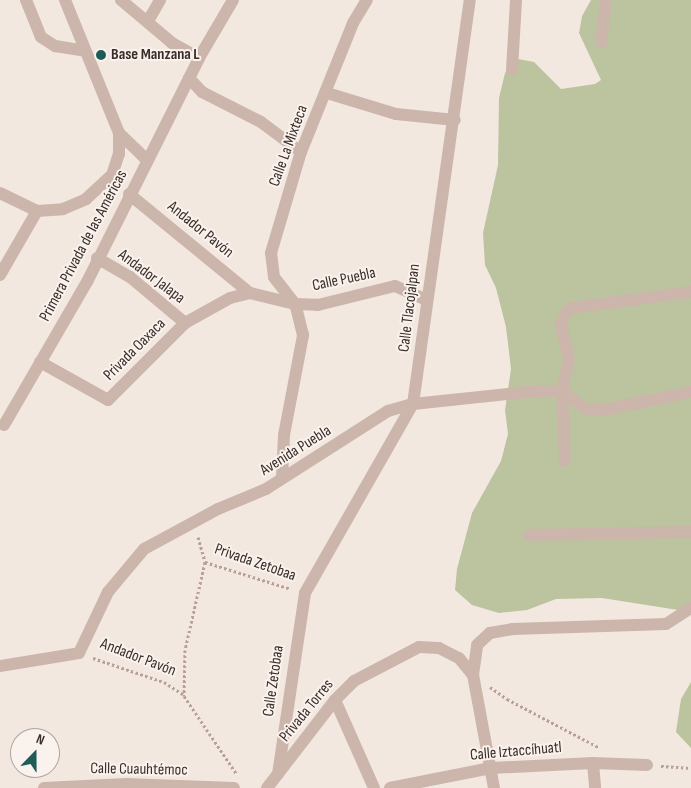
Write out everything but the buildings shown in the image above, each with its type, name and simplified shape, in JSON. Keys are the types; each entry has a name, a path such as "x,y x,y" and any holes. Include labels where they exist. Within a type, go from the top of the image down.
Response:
{"street":[{"path":"26,0 41,37 55,46 86,51"},
{"path":"0,193 37,211 64,209 86,199 112,175 119,154 119,133 65,0"},
{"path":"121,0 172,43 200,58"},
{"path":"148,21 160,0"},
{"name":"Primera Privada de las Américas","path":"4,425 87,282 129,194 189,78 233,0"},
{"name":"Calle La Mixteca","path":"282,478 284,435 303,335 295,304 274,277 271,253 301,152 327,93 353,23 367,0"},
{"name":"Calle Tlacojalpan","path":"304,593 413,404 423,346 426,300 455,120 470,0"},
{"path":"512,70 516,0"},
{"path":"601,42 606,0"},
{"path":"189,78 202,92 261,122 301,152"},
{"path":"327,93 396,114 455,120"},
{"path":"119,133 147,160"},
{"name":"Andador Pavón","path":"129,194 250,293"},
{"path":"0,275 37,211"},
{"name":"Andador Jalapa","path":"97,258 130,277 185,323"},
{"name":"Calle Puebla","path":"295,304 318,304 395,286 426,300"},
{"path":"565,461 562,391 568,359 561,324 571,308 691,292"},
{"path":"250,293 295,304"},
{"name":"Privada Oaxaca","path":"40,362 108,400 185,323 230,298 250,293"},
{"path":"562,391 586,409 604,410 691,392"},
{"name":"Avenida Puebla","path":"193,522 266,489 388,411 413,404 562,391"},
{"name":"Andador Pavón","path":"79,653 108,592 144,549 193,522"},
{"path":"528,535 691,532"},
{"name":"Calle Zetobaa","path":"278,774 304,593"},
{"path":"494,788 473,675 477,645 490,633 666,624 691,608"},
{"name":"Privada Torres","path":"267,788 335,700 354,681 420,647 439,648 459,658 473,675"},
{"path":"0,666 79,653"},
{"path":"335,700 374,788"},
{"path":"593,763 596,788"},
{"name":"Calle Iztaccíhuatl","path":"390,788 491,768 593,763 647,765"},
{"name":"Calle Cuauhtémoc","path":"44,788 126,784 237,784"}],"path":[{"name":"Privada Zetobaa","path":"193,522 205,562 304,593"},
{"path":"205,562 184,650 184,696 237,784"},
{"name":"Andador Pavón","path":"79,653 164,682 184,696"},
{"path":"473,675 507,700 605,751"},
{"path":"647,765 691,768"}],"green space":[{"path":"591,0 691,0 691,612 602,598 556,599 527,610 499,613 472,605 455,590 457,569 472,513 501,461 508,434 505,410 511,369 506,327 496,288 485,265 483,233 498,165 499,98 505,73 518,59 534,62 561,89 595,84 601,80 579,33 582,16"},
{"path":"691,682 691,748 676,732 681,699"}],"place":[{"name":"Base Manzana L","path":"101,55"}]}
